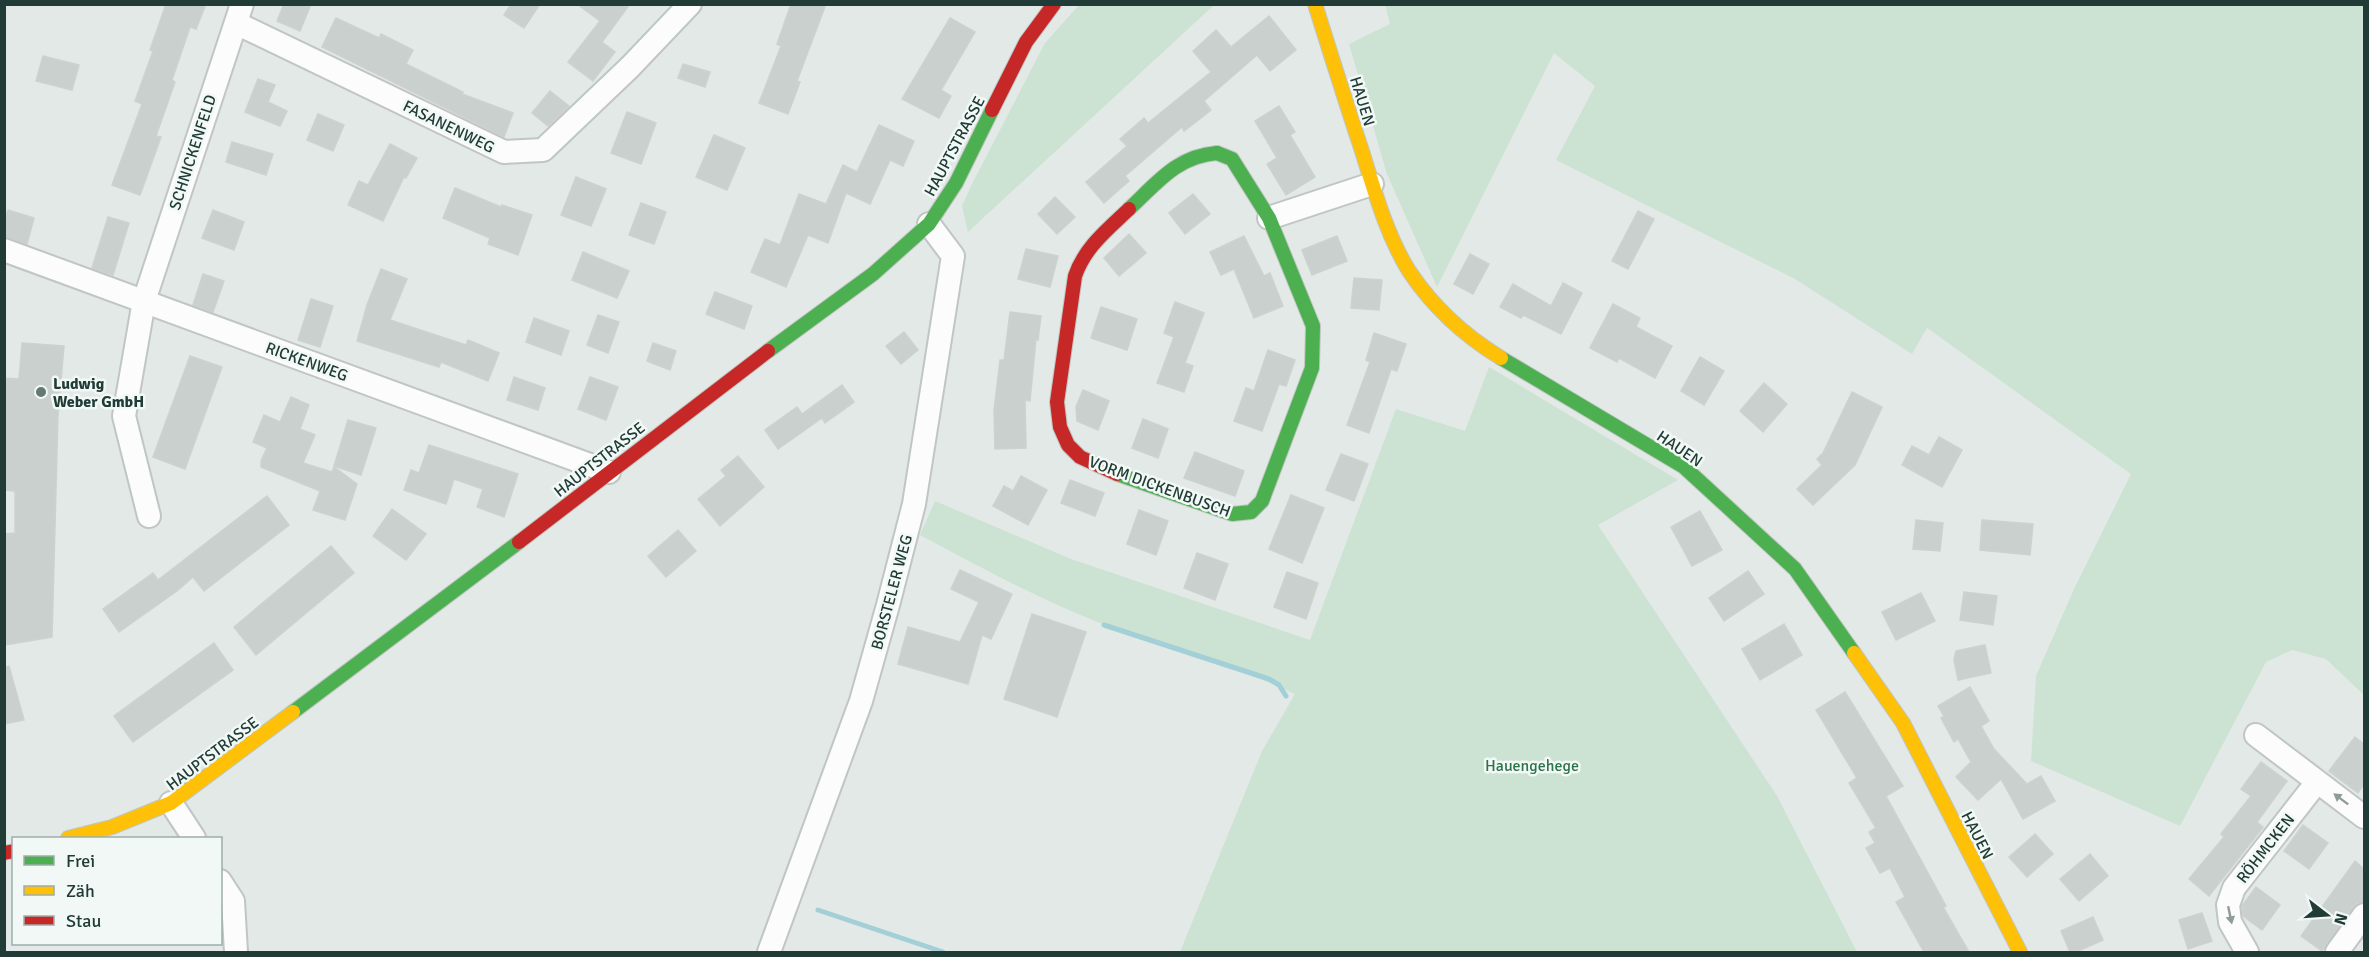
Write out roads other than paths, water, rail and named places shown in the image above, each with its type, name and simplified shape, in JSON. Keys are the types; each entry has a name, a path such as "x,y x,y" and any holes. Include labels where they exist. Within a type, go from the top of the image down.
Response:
{"street":[{"name":"FASANENWEG","path":"239,14 504,152 543,150 630,67 690,4"},
{"name":"HAUPTSTRASSE","path":"72,837 112,827 171,803 472,578 761,356 856,287 929,224 956,183 1026,42 1054,4"},
{"name":"HAUEN","path":"1316,4 1371,184 1394,242 1409,270 1427,295 1452,322 1483,347 1684,467 1795,569 1903,723 2020,952"},
{"name":"SCHNICKENFELD","path":"149,516 124,416 144,301 239,14"},
{"name":"VORM DICKENBUSCH","path":"1205,153 1217,153 1232,159 1269,219 1313,326 1314,350 1312,368 1262,501 1251,512 1232,514 1117,474 1080,457 1068,445 1060,427 1057,402 1075,276 1081,259 1092,244 1176,165 1205,153"},
{"path":"1269,219 1371,184"},
{"name":"BORSTELER WEG","path":"769,952 861,700 914,504 953,256 929,224"},
{"name":"RICKENWEG","path":"4,250 609,472"},
{"path":"2256,735 2364,817"},
{"name":"RÖHMCKEN","path":"2247,952 2230,921 2228,906 2234,888 2317,782"},
{"path":"171,803 193,837"},
{"path":"222,884 233,901 236,952"},
{"path":"2337,952 2364,915"}],"waterway":[{"path":"1104,625 1269,679 1279,685 1286,696"},
{"path":"818,910 943,952"}],"place":[{"name":"Ludwig Weber GmbH","path":"41,392"}],"park label":[{"name":"Hauengehege","path":"1532,765"}]}
